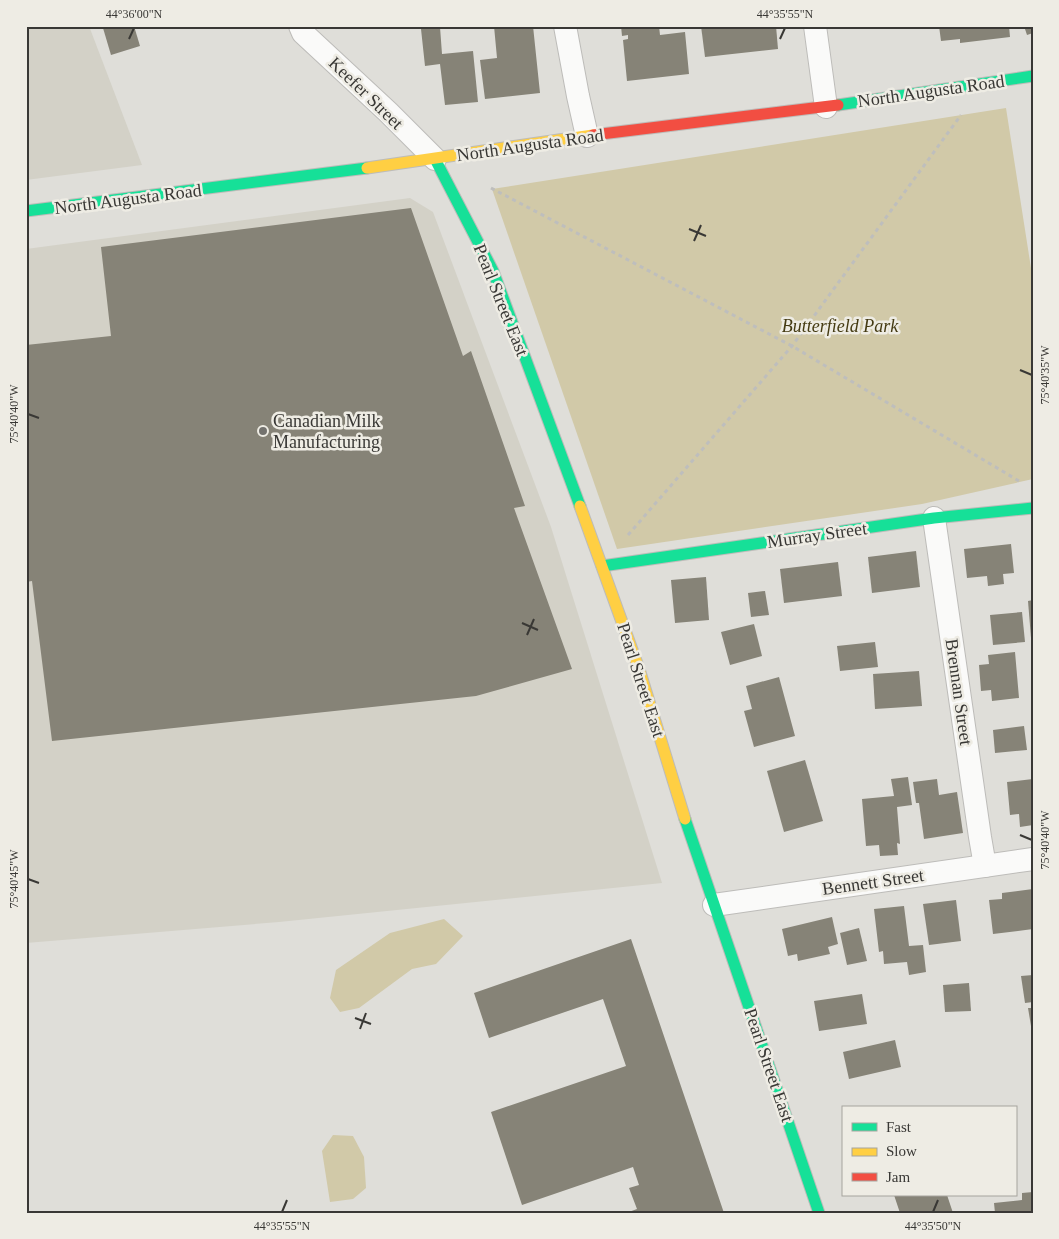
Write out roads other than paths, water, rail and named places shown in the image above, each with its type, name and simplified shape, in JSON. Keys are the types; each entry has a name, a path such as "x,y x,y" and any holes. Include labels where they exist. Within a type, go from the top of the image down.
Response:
{"street":[{"name":"Keefer Street","path":"300,26 302,33 388,112 435,159"},
{"path":"565,26 587,136"},
{"path":"815,26 826,107"},
{"name":"North Augusta Road","path":"26,212 435,159 587,136 826,107 1033,76"},
{"name":"Pearl Street East","path":"435,159 493,271 602,566 639,669 691,839 819,1213"},
{"name":"Murray Street","path":"602,566 934,518 1033,508"},
{"name":"Brennan Street","path":"934,518 985,866"},
{"name":"Bennett Street","path":"714,905 1033,859"}],"place":[{"name":"Canadian Milk Manufacturing","path":"263,431"}],"park label":[{"name":"Butterfield Park","path":"840,326"}]}
